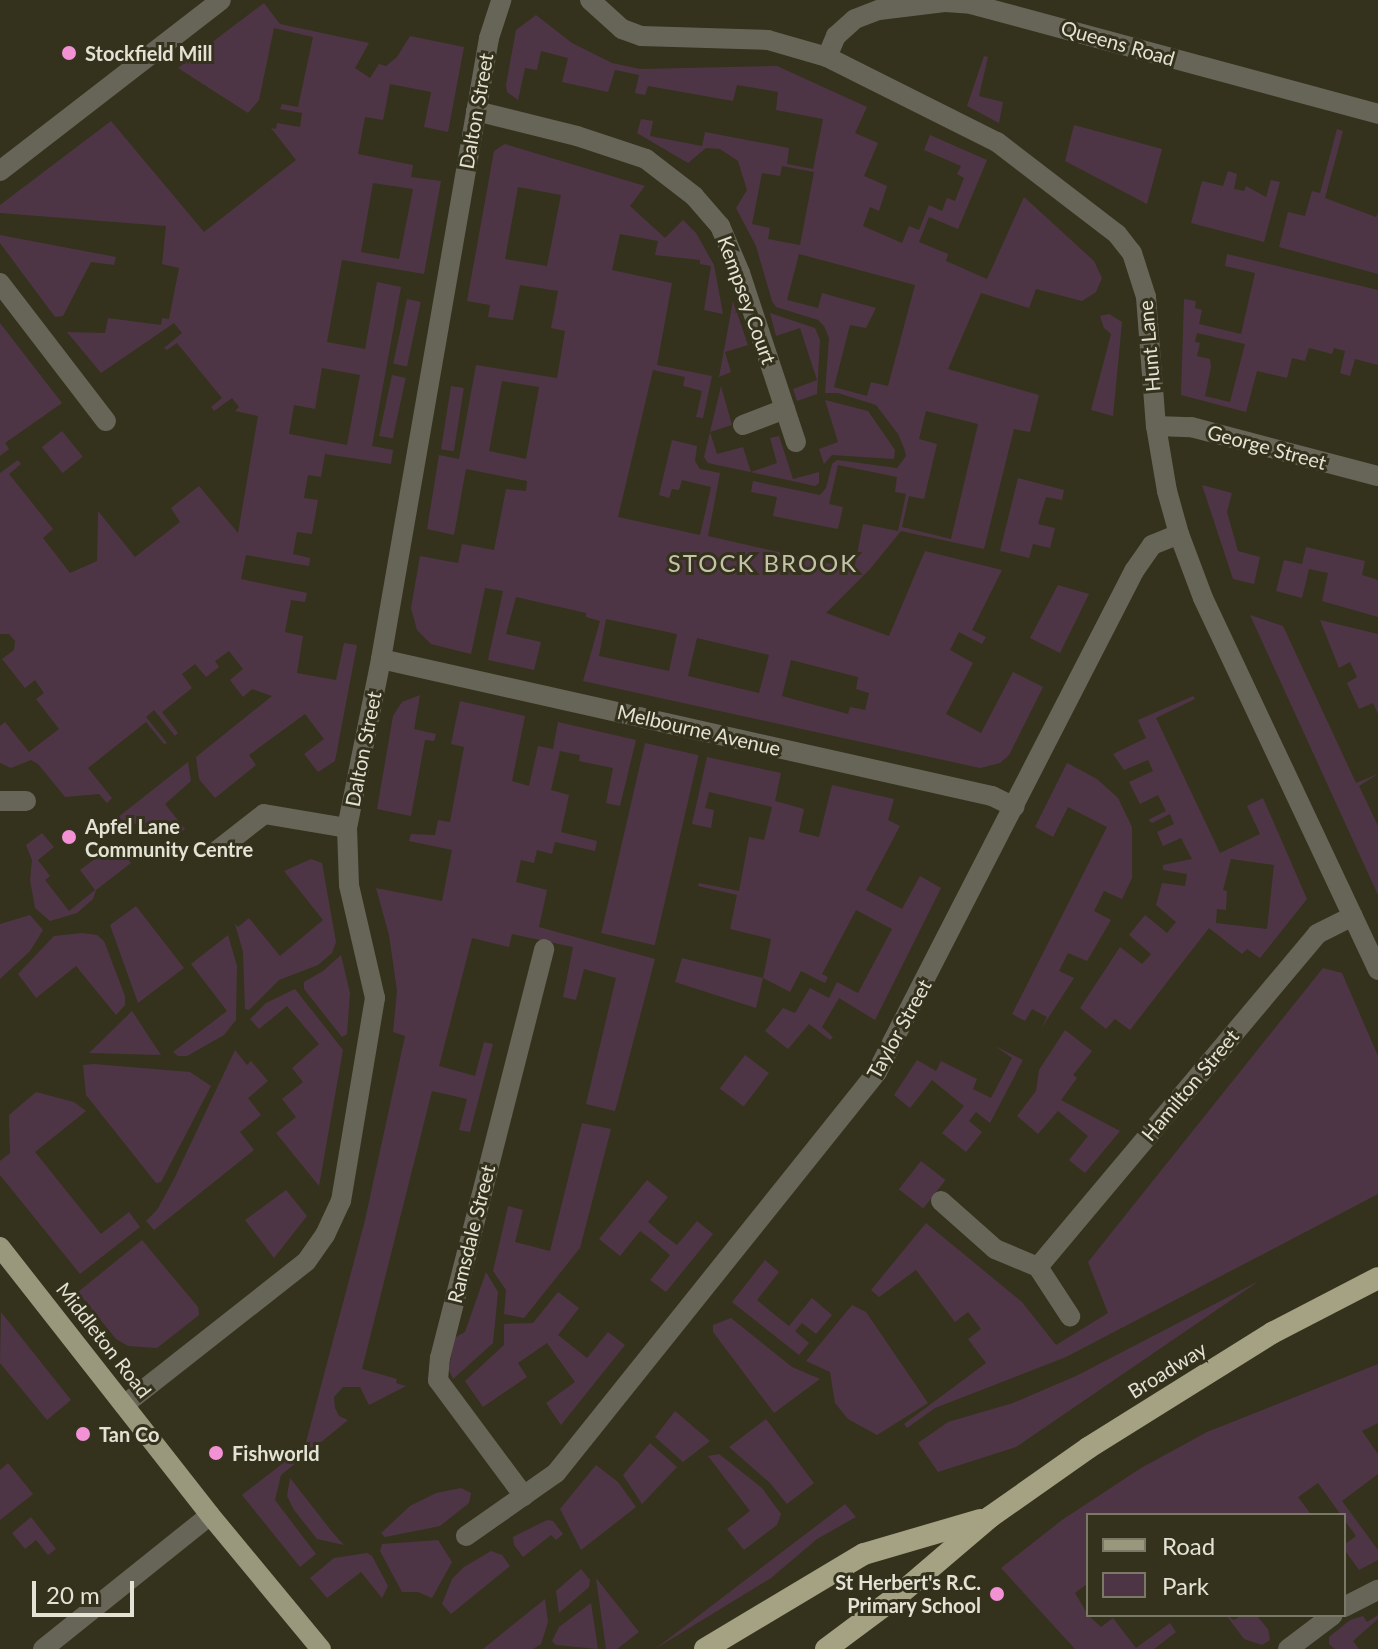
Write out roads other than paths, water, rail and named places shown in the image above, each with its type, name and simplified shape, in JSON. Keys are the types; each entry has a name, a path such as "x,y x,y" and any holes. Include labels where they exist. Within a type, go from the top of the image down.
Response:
{"highway":[{"name":"Broadway","path":"826,1649 901,1593 990,1517 1088,1448 1272,1333 1378,1278"},
{"name":"Broadway","path":"705,1649 864,1554 990,1517"}],"main road":[{"name":"Middleton Road","path":"0,1247 210,1515 321,1649"}],"street":[{"path":"0,171 221,0"},
{"name":"Dalton Street","path":"124,1405 306,1262 325,1235 341,1201 375,998 349,885 347,828 381,659 489,38 501,0"},
{"name":"Hunt Lane","path":"590,0 622,29 665,40 768,40 827,57 997,142 1117,234 1132,253 1146,297 1156,426 1167,491 1179,534 1203,598 1378,970"},
{"name":"Queens Road","path":"827,57 836,36 855,19 879,10 921,3 971,4 1378,114"},
{"name":"Kempsey Court","path":"476,111 577,136 646,159 694,196 720,226 740,273 796,442"},
{"path":"0,283 106,421"},
{"path":"743,425 785,409"},
{"name":"George Street","path":"1156,426 1191,427 1378,476"},
{"name":"Taylor Street","path":"466,1536 556,1473 877,1072 1134,571 1152,545 1179,534"},
{"name":"Melbourne Avenue","path":"381,659 992,796 1015,807"},
{"path":"0,801 26,801"},
{"path":"218,850 264,814 347,828"},
{"name":"Hamilton Street","path":"1038,1267 1317,934 1353,916"},
{"name":"Ramsdale Street","path":"524,1496 438,1380 447,1328 544,949"},
{"path":"941,1201 995,1249 1038,1267 1070,1316"},
{"path":"43,1649 210,1515"},
{"path":"1346,1606 1378,1590"},
{"path":"1288,1649 1330,1617"}],"place":[{"name":"Stockfield Mill","path":"69,53"},
{"name":"Apfel Lane Community Centre","path":"69,837"},
{"name":"Tan Co","path":"83,1434"},
{"name":"Fishworld","path":"216,1453"},
{"name":"St Herbert's R.C. Primary School","path":"997,1594"}],"district":[{"name":"STOCK BROOK","path":"763,563"}]}
